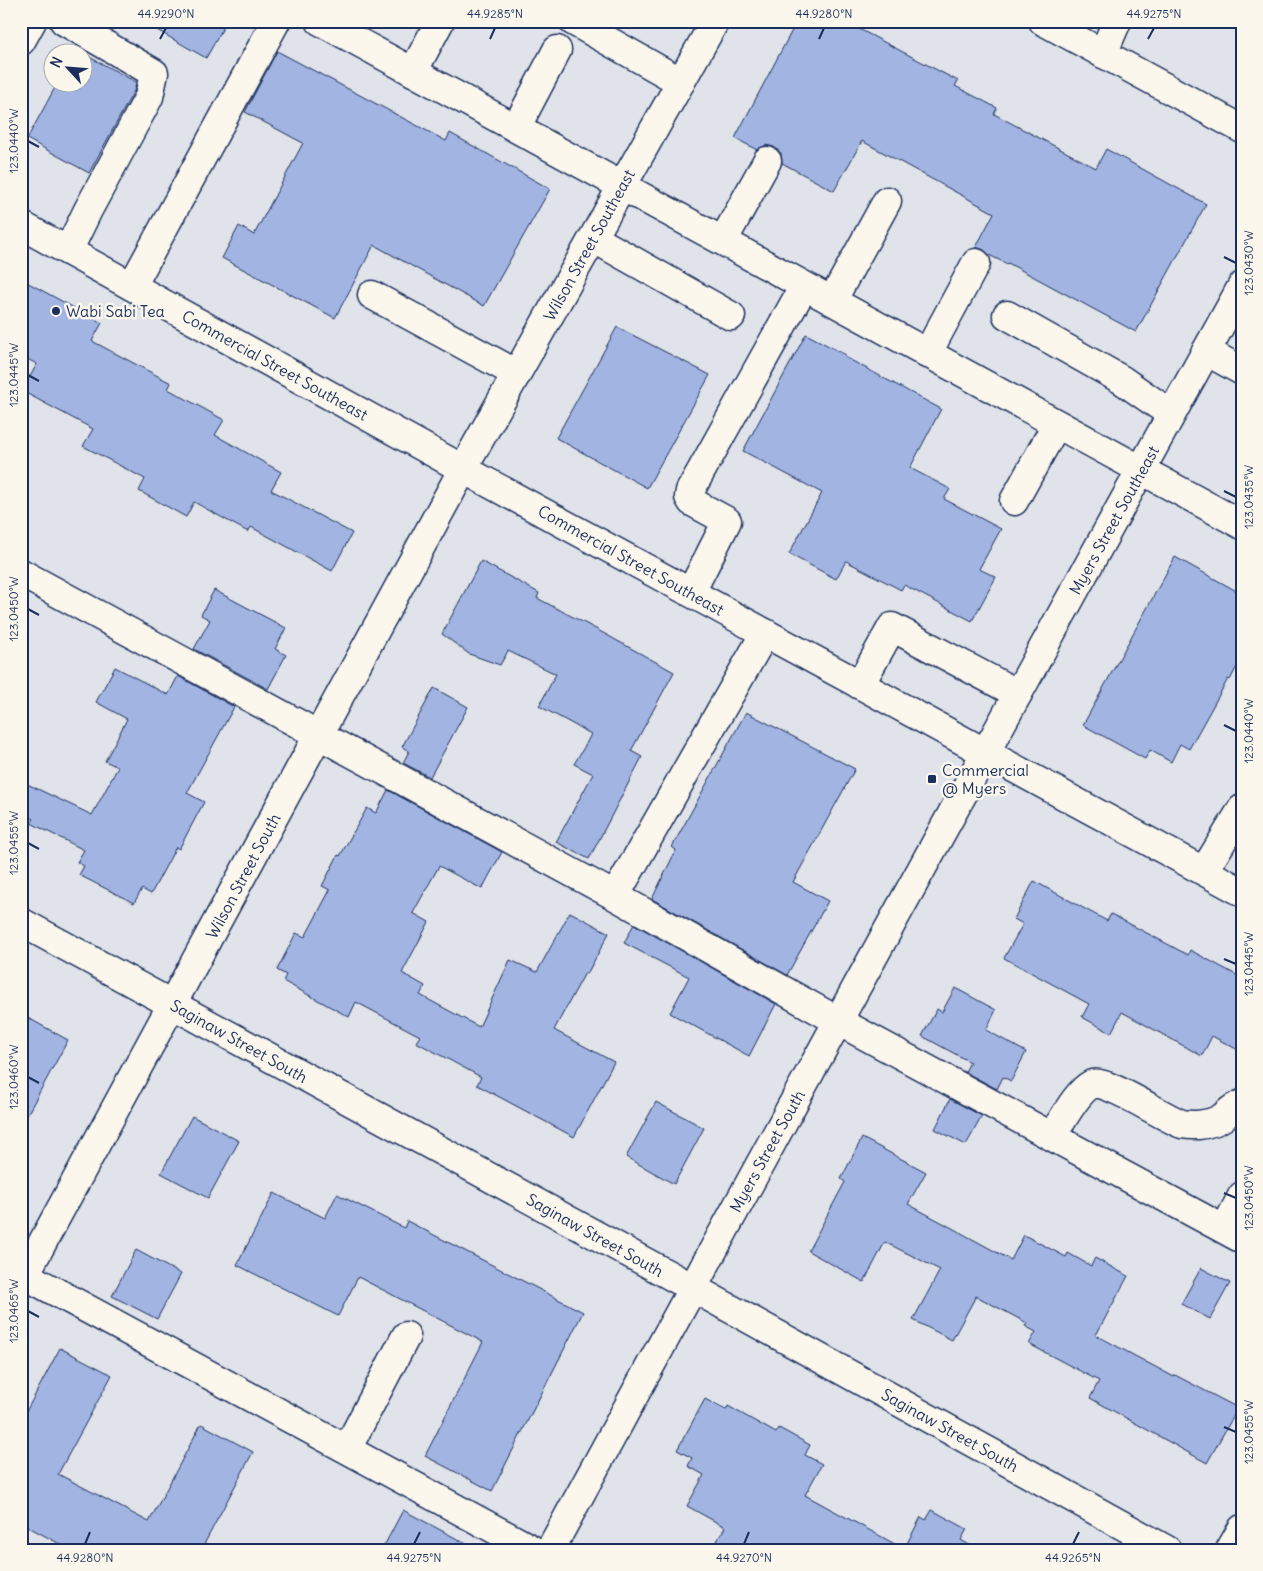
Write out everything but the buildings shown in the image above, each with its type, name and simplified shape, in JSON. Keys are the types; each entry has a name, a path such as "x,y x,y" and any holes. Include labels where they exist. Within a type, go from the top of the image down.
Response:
{"street":[{"path":"21,41 32,21"},
{"path":"64,21 154,73 149,97 68,251"},
{"path":"132,286 276,21"},
{"path":"320,21 1140,471 1242,525"},
{"path":"413,72 440,21"},
{"path":"573,21 681,82"},
{"name":"Wilson Street Southeast","path":"464,469 715,21"},
{"path":"1043,21 1242,129"},
{"path":"1103,54 1116,21"},
{"path":"516,128 557,50"},
{"path":"723,241 767,161"},
{"path":"832,302 887,201"},
{"name":"Commercial Street Southeast","path":"21,225 464,469 1242,892"},
{"path":"593,238 731,316"},
{"path":"927,354 976,263"},
{"path":"690,592 727,521 692,502 689,497 690,492 804,286"},
{"name":"Myers Street Southeast","path":"986,754 1242,286"},
{"path":"372,296 516,374"},
{"path":"1007,315 1122,380 1171,414"},
{"path":"1206,351 1242,370"},
{"path":"1014,501 1056,425"},
{"name":"Wilson Street South","path":"22,1277 173,1005 464,469"},
{"path":"21,573 1233,1234 1242,1196"},
{"path":"860,685 892,627 1018,694"},
{"path":"615,896 765,633"},
{"name":"Myers Street South","path":"550,1550 838,1020 986,754"},
{"path":"1204,871 1242,809"},
{"name":"Saginaw Street South","path":"21,922 1167,1550"},
{"path":"1052,1136 1080,1093 1093,1083 1099,1083 1118,1091 1182,1124 1197,1125 1216,1122 1233,1107 1242,1104"},
{"path":"22,1277 533,1550"},
{"path":"347,1449 406,1336"},
{"path":"1230,1550 1242,1529"}],"place":[{"name":"Wabi Sabi Tea","path":"56,311"},
{"name":"Commercial @ Myers","path":"932,779"}]}
